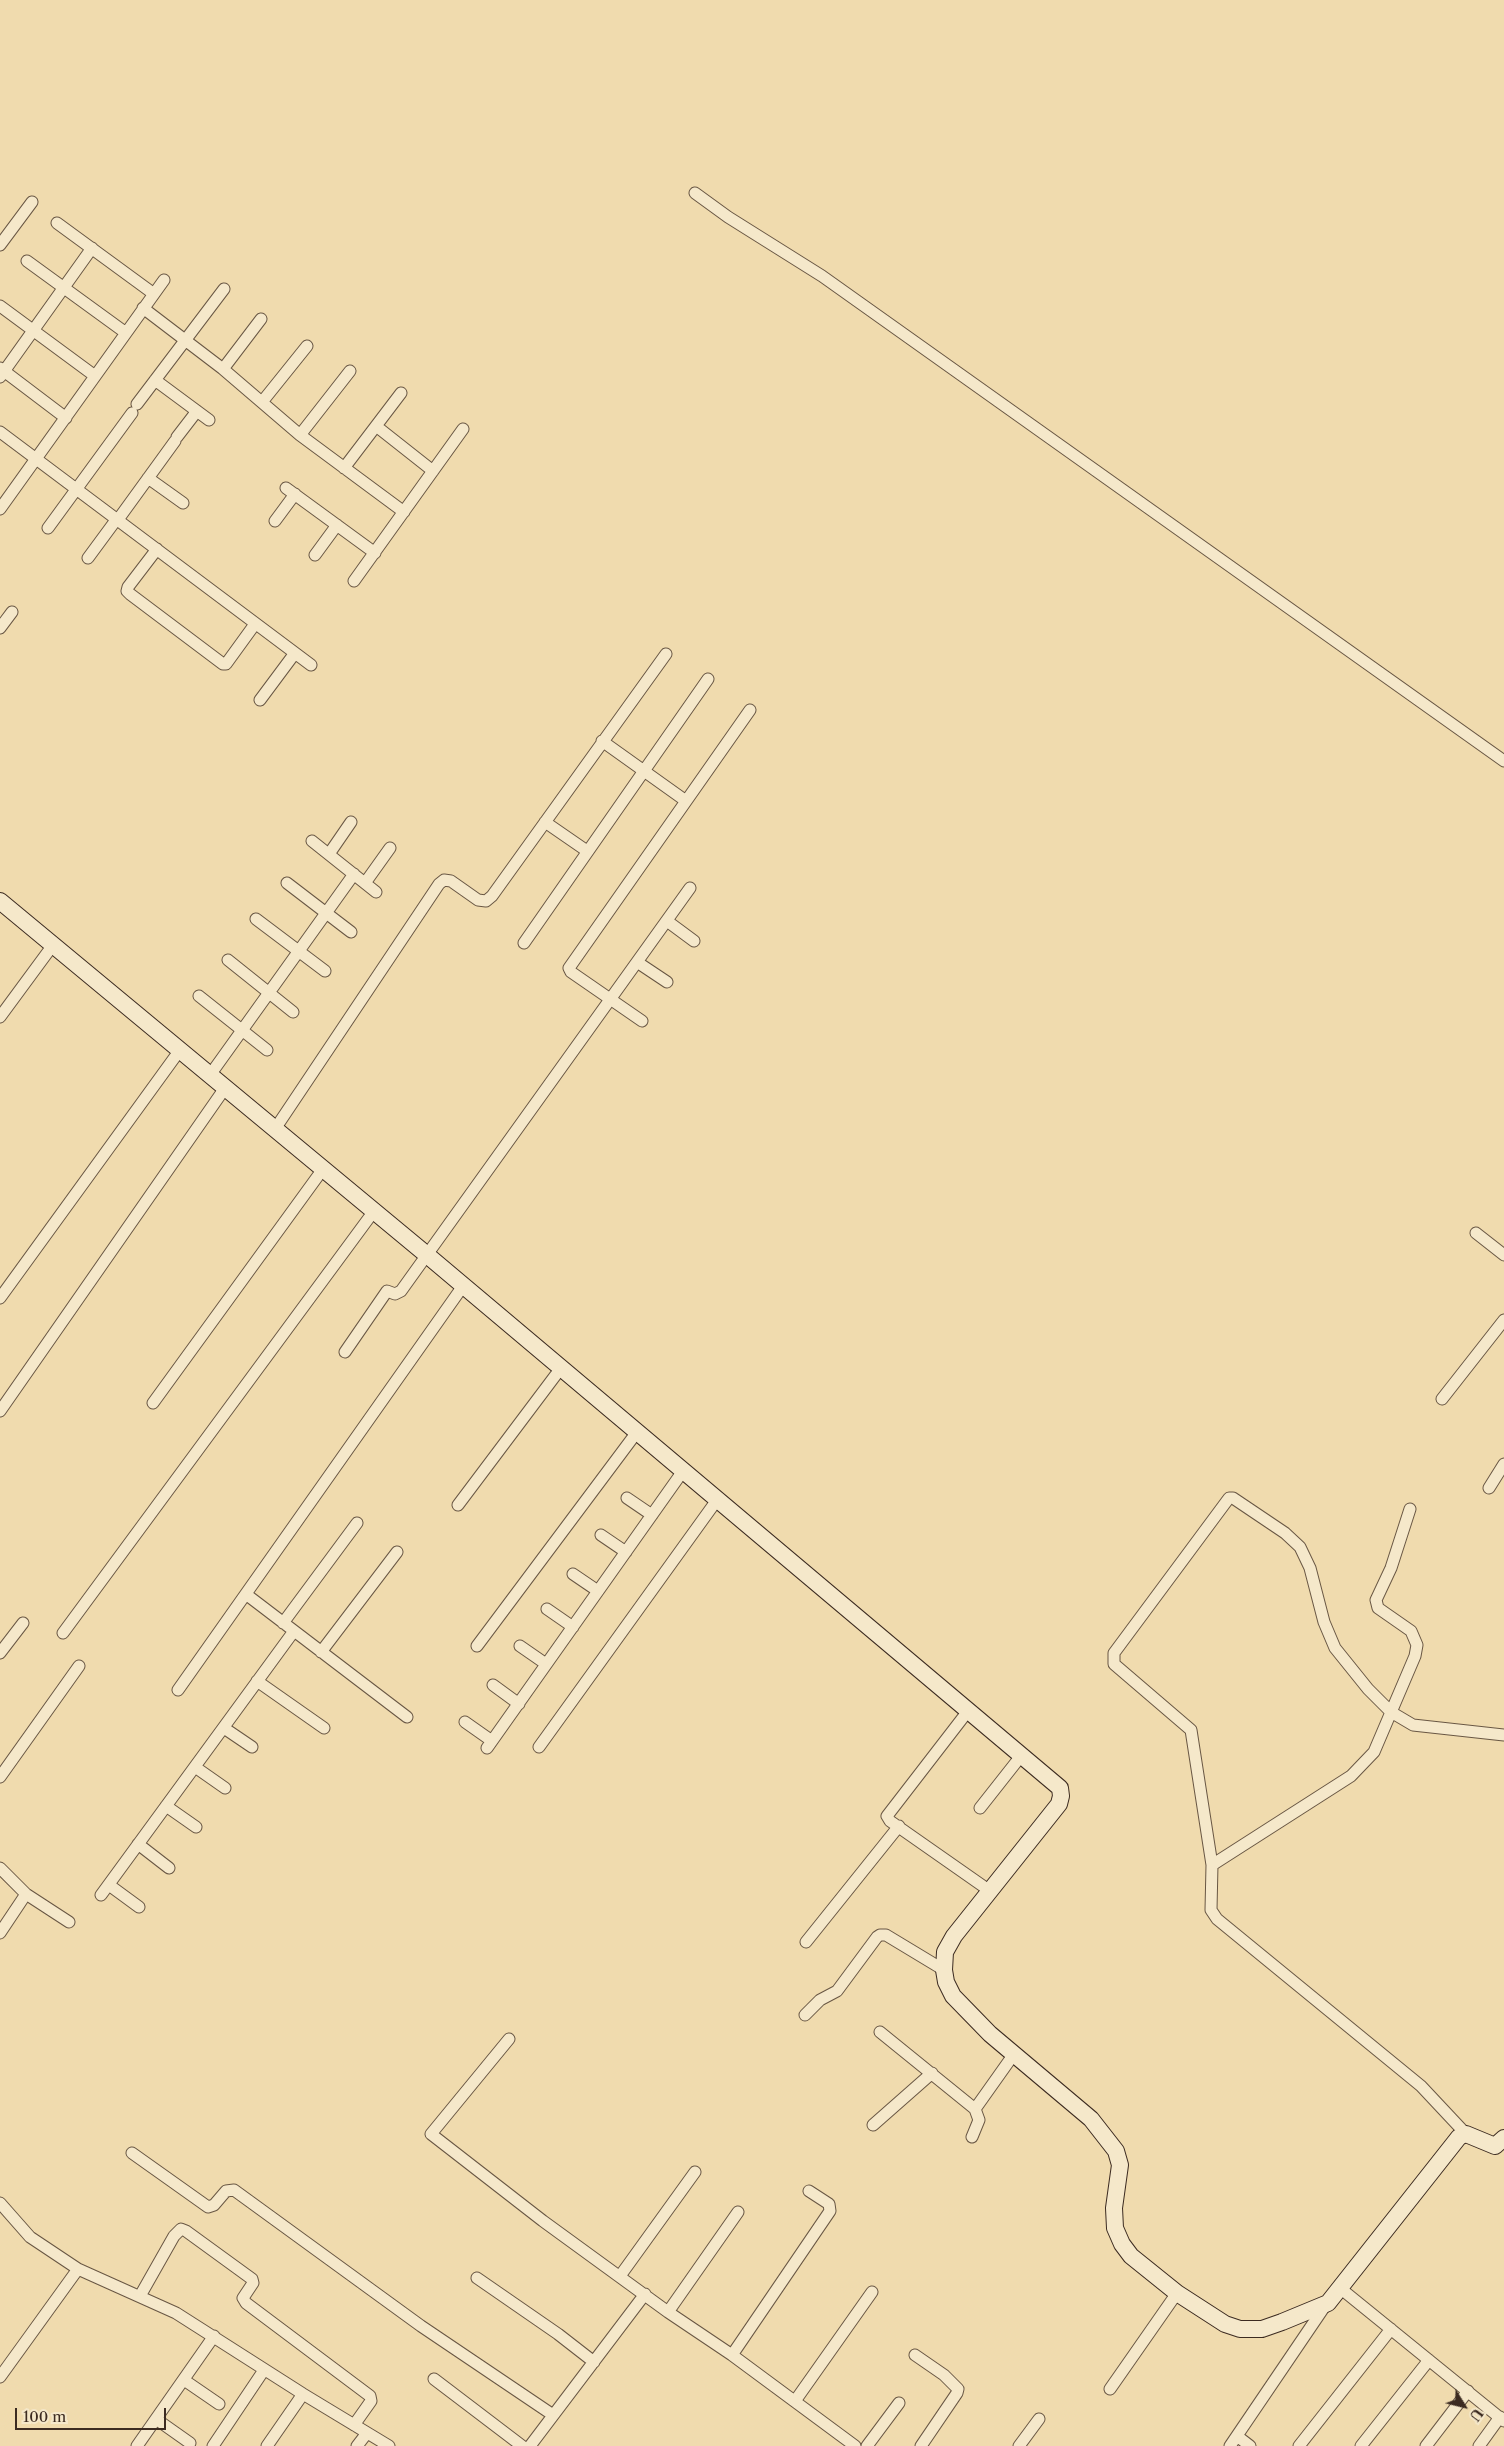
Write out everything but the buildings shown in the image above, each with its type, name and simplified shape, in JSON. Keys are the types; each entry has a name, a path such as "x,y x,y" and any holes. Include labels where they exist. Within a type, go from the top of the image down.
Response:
{"street":[{"path":"695,193 728,217 822,276 1504,761"},
{"path":"0,245 32,202"},
{"path":"57,223 154,294"},
{"path":"66,418 1,372 92,248"},
{"path":"27,261 126,333"},
{"path":"0,508 5,495 36,460 164,280"},
{"path":"48,528 134,408 224,289"},
{"path":"0,306 95,376"},
{"path":"143,308 223,369 300,435 404,512"},
{"path":"223,369 262,319"},
{"path":"262,402 308,346"},
{"path":"300,435 350,371"},
{"path":"156,380 209,420"},
{"path":"344,468 401,393"},
{"path":"88,558 197,411"},
{"path":"376,426 433,471"},
{"path":"354,581 463,429"},
{"path":"0,432 311,665"},
{"path":"148,478 183,503"},
{"path":"275,521 290,491 375,553"},
{"path":"315,555 337,525"},
{"path":"157,549 128,586 127,591 137,600 223,664 226,664 255,624"},
{"path":"0,628 12,612"},
{"path":"260,700 295,654"},
{"path":"275,1129 439,884 444,880 450,881 478,900 486,901 492,896 666,654"},
{"path":"524,943 708,679"},
{"path":"642,1021 571,972 569,968 750,710"},
{"path":"602,741 686,801"},
{"path":"328,854 351,822"},
{"path":"545,822 587,852"},
{"path":"312,841 376,892"},
{"path":"365,883 390,848"},
{"path":"210,1075 354,874"},
{"path":"287,883 350,932"},
{"path":"345,1352 387,1291 395,1294 401,1291 690,888"},
{"path":"0,901 427,1255 1060,1788 1059,1804 954,1936 945,1952 944,1970 946,1982 953,1996 1014,2054 1091,2119 1116,2151 1120,2165 1114,2208 1115,2228 1122,2244 1132,2256 1177,2293 1225,2324 1240,2328 1262,2329 1328,2303"},
{"path":"256,919 325,971"},
{"path":"667,921 694,941"},
{"path":"0,1017 53,945"},
{"path":"228,960 293,1012"},
{"path":"637,962 667,982"},
{"path":"199,996 267,1050"},
{"path":"0,1298 180,1050"},
{"path":"0,1411 225,1088"},
{"path":"153,1403 323,1169"},
{"path":"63,1632 374,1211"},
{"path":"1476,1233 1504,1254"},
{"path":"178,1690 247,1595 463,1286"},
{"path":"1442,1399 1504,1320"},
{"path":"458,1504 561,1368"},
{"path":"477,1646 637,1432"},
{"path":"1489,1488 1504,1464"},
{"path":"465,1722 490,1745 683,1471"},
{"path":"627,1498 652,1515"},
{"path":"1501,2146 1466,2134 1421,2086 1217,1919 1211,1910 1212,1864 1191,1730 1114,1664 1114,1653 1229,1498 1233,1498 1285,1533 1300,1547 1310,1568 1324,1622 1335,1648 1365,1685 1391,1712 1413,1725 1504,1735"},
{"path":"539,1746 717,1500"},
{"path":"1212,1864 1351,1776 1374,1752 1415,1656 1417,1641 1410,1631 1378,1608 1376,1600 1391,1568 1410,1509"},
{"path":"283,1623 357,1522"},
{"path":"601,1534 626,1552"},
{"path":"321,1652 397,1552"},
{"path":"573,1574 598,1591"},
{"path":"247,1595 407,1717"},
{"path":"547,1610 572,1627"},
{"path":"0,1653 23,1622"},
{"path":"101,1896 294,1631"},
{"path":"520,1646 546,1664"},
{"path":"0,1777 79,1666"},
{"path":"258,1681 324,1728"},
{"path":"493,1685 519,1704"},
{"path":"968,1711 887,1816 890,1821 990,1891"},
{"path":"224,1728 252,1747"},
{"path":"980,1808 1021,1756"},
{"path":"195,1767 225,1788"},
{"path":"166,1806 196,1828"},
{"path":"806,1942 898,1826"},
{"path":"138,1844 169,1868"},
{"path":"0,1868 26,1894 69,1922"},
{"path":"108,1884 139,1907"},
{"path":"0,1933 26,1894"},
{"path":"805,2015 820,2000 838,1991 880,1935 886,1935 944,1970"},
{"path":"880,2032 975,2109 980,2120 972,2137"},
{"path":"509,2039 432,2134 543,2221 668,2312 732,2355 855,2446"},
{"path":"975,2109 1014,2054"},
{"path":"873,2125 932,2073"},
{"path":"1230,2446 1328,2303 1460,2137 1466,2134"},
{"path":"132,2153 208,2206 214,2205 226,2191 234,2190 421,2326 553,2416"},
{"path":"620,2276 695,2172"},
{"path":"732,2355 830,2211 829,2204 809,2191"},
{"path":"0,2203 30,2237 78,2269 140,2296 214,2336 302,2394 389,2446"},
{"path":"668,2312 738,2212"},
{"path":"140,2296 174,2236 182,2229 186,2231 252,2278 253,2284 243,2298 246,2303 370,2396 371,2401 354,2425"},
{"path":"0,2377 78,2269"},
{"path":"477,2278 558,2334 594,2362"},
{"path":"1340,2288 1502,2419 1479,2446"},
{"path":"795,2401 872,2292"},
{"path":"1110,2389 1177,2293"},
{"path":"530,2446 645,2294"},
{"path":"1299,2446 1391,2329"},
{"path":"137,2446 214,2336"},
{"path":"915,2355 944,2375 958,2389 921,2446"},
{"path":"1360,2446 1429,2360"},
{"path":"212,2446 264,2370"},
{"path":"434,2378 522,2446"},
{"path":"184,2380 219,2404"},
{"path":"1426,2446 1468,2392"},
{"path":"267,2446 302,2394"},
{"path":"868,2446 899,2403"},
{"path":"156,2419 190,2443"},
{"path":"1019,2446 1039,2419"},
{"path":"356,2446 366,2432"},
{"path":"1237,2436 1250,2446"}]}
